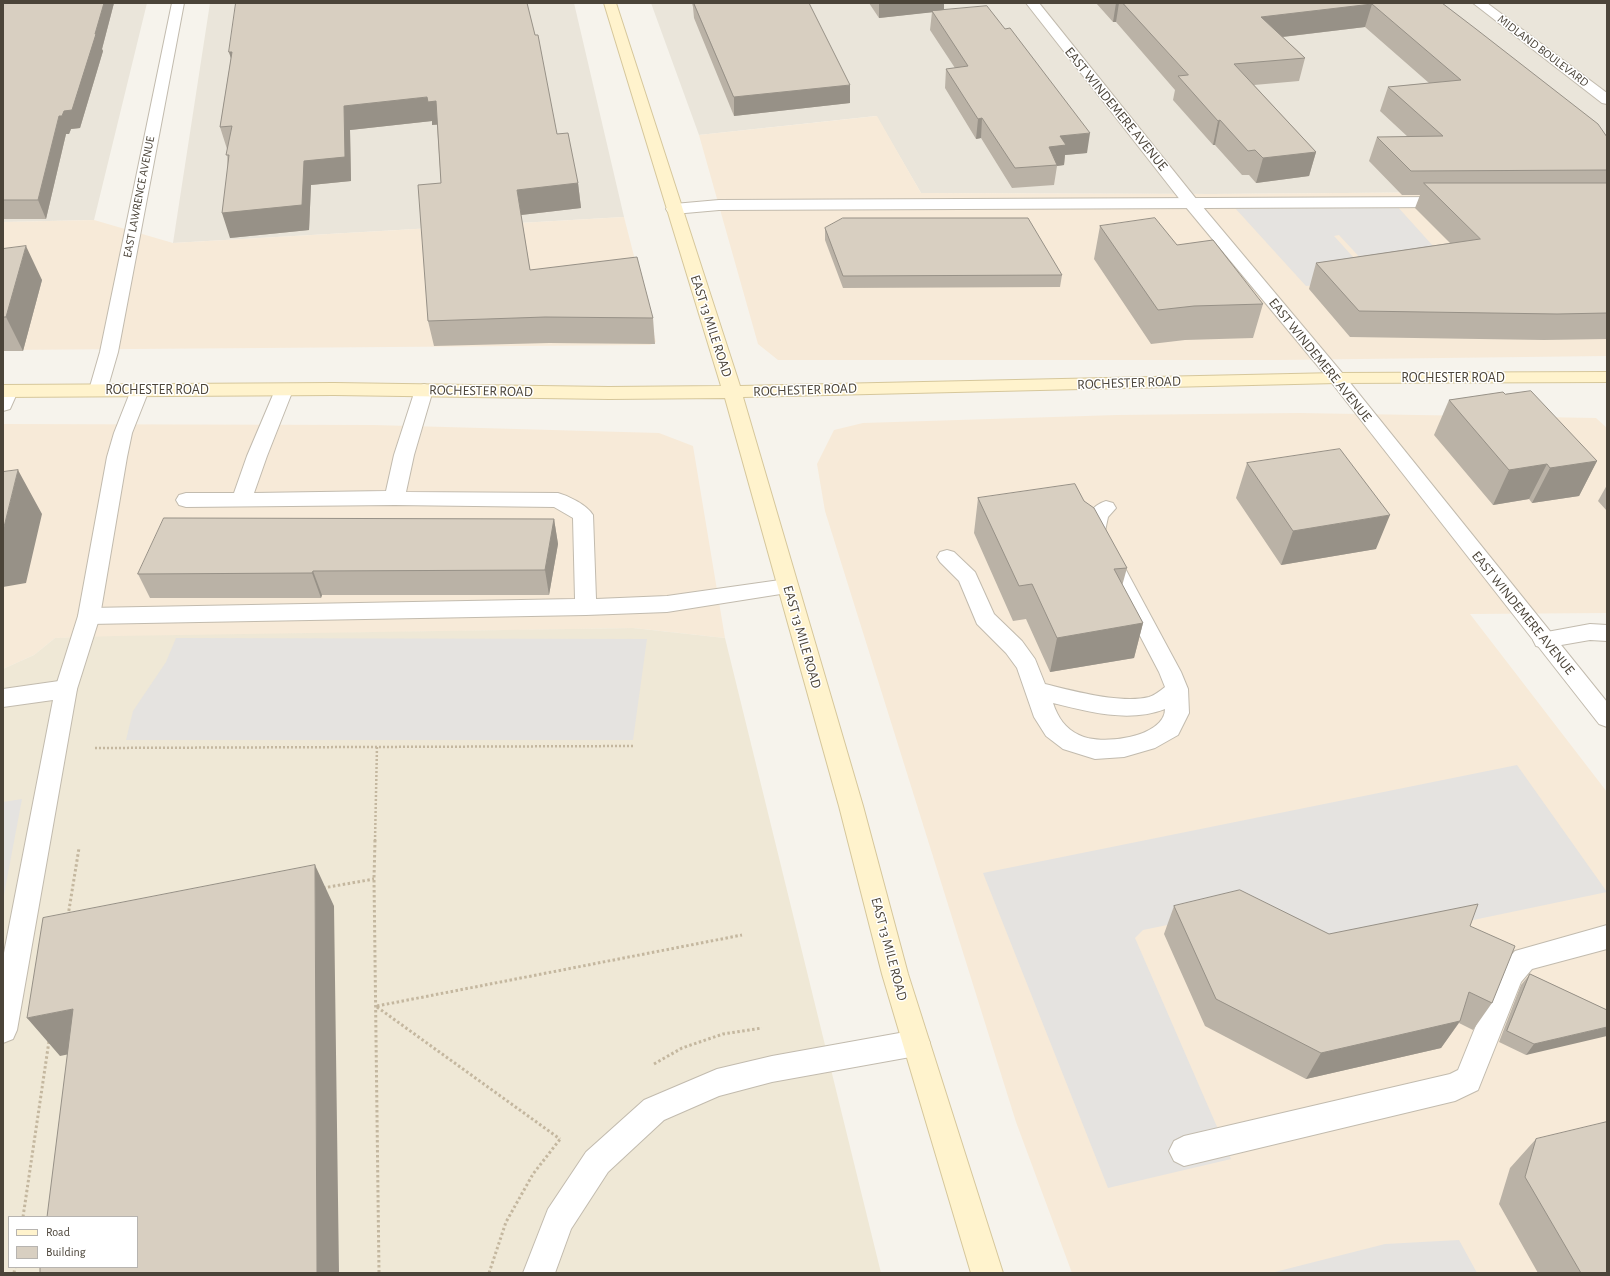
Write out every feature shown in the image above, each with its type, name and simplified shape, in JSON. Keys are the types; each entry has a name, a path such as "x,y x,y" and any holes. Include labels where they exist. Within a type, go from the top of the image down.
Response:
{"main road":[{"name":"EAST 13 MILE ROAD","path":"610,3 732,392 851,806 895,974 987,1273"},
{"name":"ROCHESTER ROAD","path":"5,396 98,390 334,389 609,393 732,392 1337,378 1607,377"}],"street":[{"name":"EAST LAWRENCE AVENUE","path":"98,390 109,352 178,3"},
{"name":"EAST WINDEMERE AVENUE","path":"1032,3 1191,203 1337,378 1607,718"},
{"name":"MIDLAND BOULEVARD","path":"1479,3 1607,100"},
{"path":"674,209 719,205 1463,202"},
{"path":"3,1030 66,689 89,616 116,462 123,433 140,390"},
{"path":"242,499 257,456 284,390"},
{"path":"395,498 404,455 424,390"},
{"path":"186,500 395,498 558,500 583,516 586,607"},
{"path":"947,557 968,577 985,618 1014,647 1027,665 1046,717 1054,730 1071,742 1095,750 1124,748 1147,741 1170,729 1177,713 1177,688 1170,672 1095,531 1099,514 1106,508"},
{"path":"89,616 586,607 667,604 787,586"},
{"path":"1544,640 1590,632 1607,633"},
{"path":"1037,691 1086,702 1122,706 1146,706 1170,697 1177,688"},
{"path":"3,698 66,689"},
{"path":"1184,1151 1455,1087 1468,1080 1478,1060 1510,975 1524,959 1607,937"},
{"path":"539,1273 559,1220 597,1162 654,1110 717,1083 772,1069 916,1043"}],"path":[{"path":"94,756 96,741"},
{"path":"377,746 374,879 377,1006 379,1273"},
{"path":"95,748 635,746"},
{"path":"68,917 80,840"},
{"path":"320,888 374,879"},
{"path":"377,1006 742,935"},
{"path":"377,1006 560,1139"},
{"path":"23,1216 50,1035"}],"shaded area":[{"path":"3,3 147,3 94,220 3,222"},
{"path":"210,3 574,3 624,217 173,243"},
{"path":"651,3 1607,3 1607,191 1213,194 921,193 876,116 699,135"},
{"path":"877,116 921,193 1213,194 1607,191 1607,356 1278,360 778,360 758,344 699,135"},
{"path":"1396,205 1452,267 1379,278 1339,235 1334,236 1373,279 1306,286 1235,208"},
{"path":"624,217 656,342 650,345 3,350 3,222 94,220 173,243"},
{"path":"1299,413 1596,418 1607,428 1607,613 1470,614 1607,792 1607,1273 1072,1273 1016,1122 825,511 817,464 834,430 863,423 1117,415"},
{"path":"3,424 374,425 659,433 693,446 725,638 633,628 55,638 34,655 3,669"},
{"path":"633,628 725,638 881,1273 3,1273 3,669 34,655 55,638"},
{"path":"176,638 647,639 633,740 126,740 133,711 166,662"},
{"path":"1517,765 1607,892 1330,950 1255,907 1143,930 1135,938 1231,1159 1108,1188 983,873"},
{"path":"22,799 3,900 3,802"},
{"path":"1459,1240 1477,1273 1271,1273 1385,1244"}],"building":[{"path":"3,3 104,3 96,34 72,110 64,111 62,116 59,116 38,200 3,200"},
{"path":"236,3 527,3 535,35 538,35 557,134 568,133 578,183 517,190 530,270 637,257 653,318 545,317 428,321 418,185 441,183 436,101 428,102 427,97 344,106 345,157 304,161 302,205 222,213 229,155 226,155 232,126 220,127 232,52 229,52"},
{"path":"694,3 809,3 850,85 734,97"},
{"path":"1123,3 1442,3 1598,124 1607,137 1607,170 1411,171 1377,137 1443,136 1388,87 1461,80 1372,4 1261,17 1305,58 1234,64 1316,152 1263,158 1255,150 1248,151 1220,120 1218,121 1178,76 1188,75"},
{"path":"987,6 1005,29 1010,28 1090,133 1060,136 1066,145 1049,147 1057,165 1015,168 982,118 978,119 946,69 968,66 932,11"},
{"path":"1424,183 1607,183 1607,313 1557,314 1359,311 1316,263 1480,239"},
{"path":"843,218 1028,218 1062,275 843,276 825,228"},
{"path":"1155,218 1177,245 1213,240 1263,304 1194,306 1158,310 1100,226"},
{"path":"26,246 6,317 3,317 3,249"},
{"path":"1531,391 1597,461 1550,468 1547,464 1509,470 1449,400 1503,392 1505,394"},
{"path":"1340,449 1390,515 1293,531 1247,463"},
{"path":"18,470 3,531 3,472"},
{"path":"1075,484 1084,501 1094,508 1127,568 1114,569 1143,623 1057,638 1032,584 1019,586 978,498"},
{"path":"164,518 554,519 545,570 313,571 312,573 138,574"},
{"path":"315,865 317,1273 40,1273 40,1268 138,1268 138,1216 47,1216 73,1009 27,1018 43,918"},
{"path":"1240,890 1329,934 1478,904 1470,926 1515,946 1492,1003 1469,992 1460,1021 1321,1053 1216,999 1174,906"},
{"path":"1530,974 1607,1010 1607,1027 1534,1044 1507,1031"},
{"path":"1607,1122 1607,1273 1581,1273 1525,1177 1536,1139"}]}
